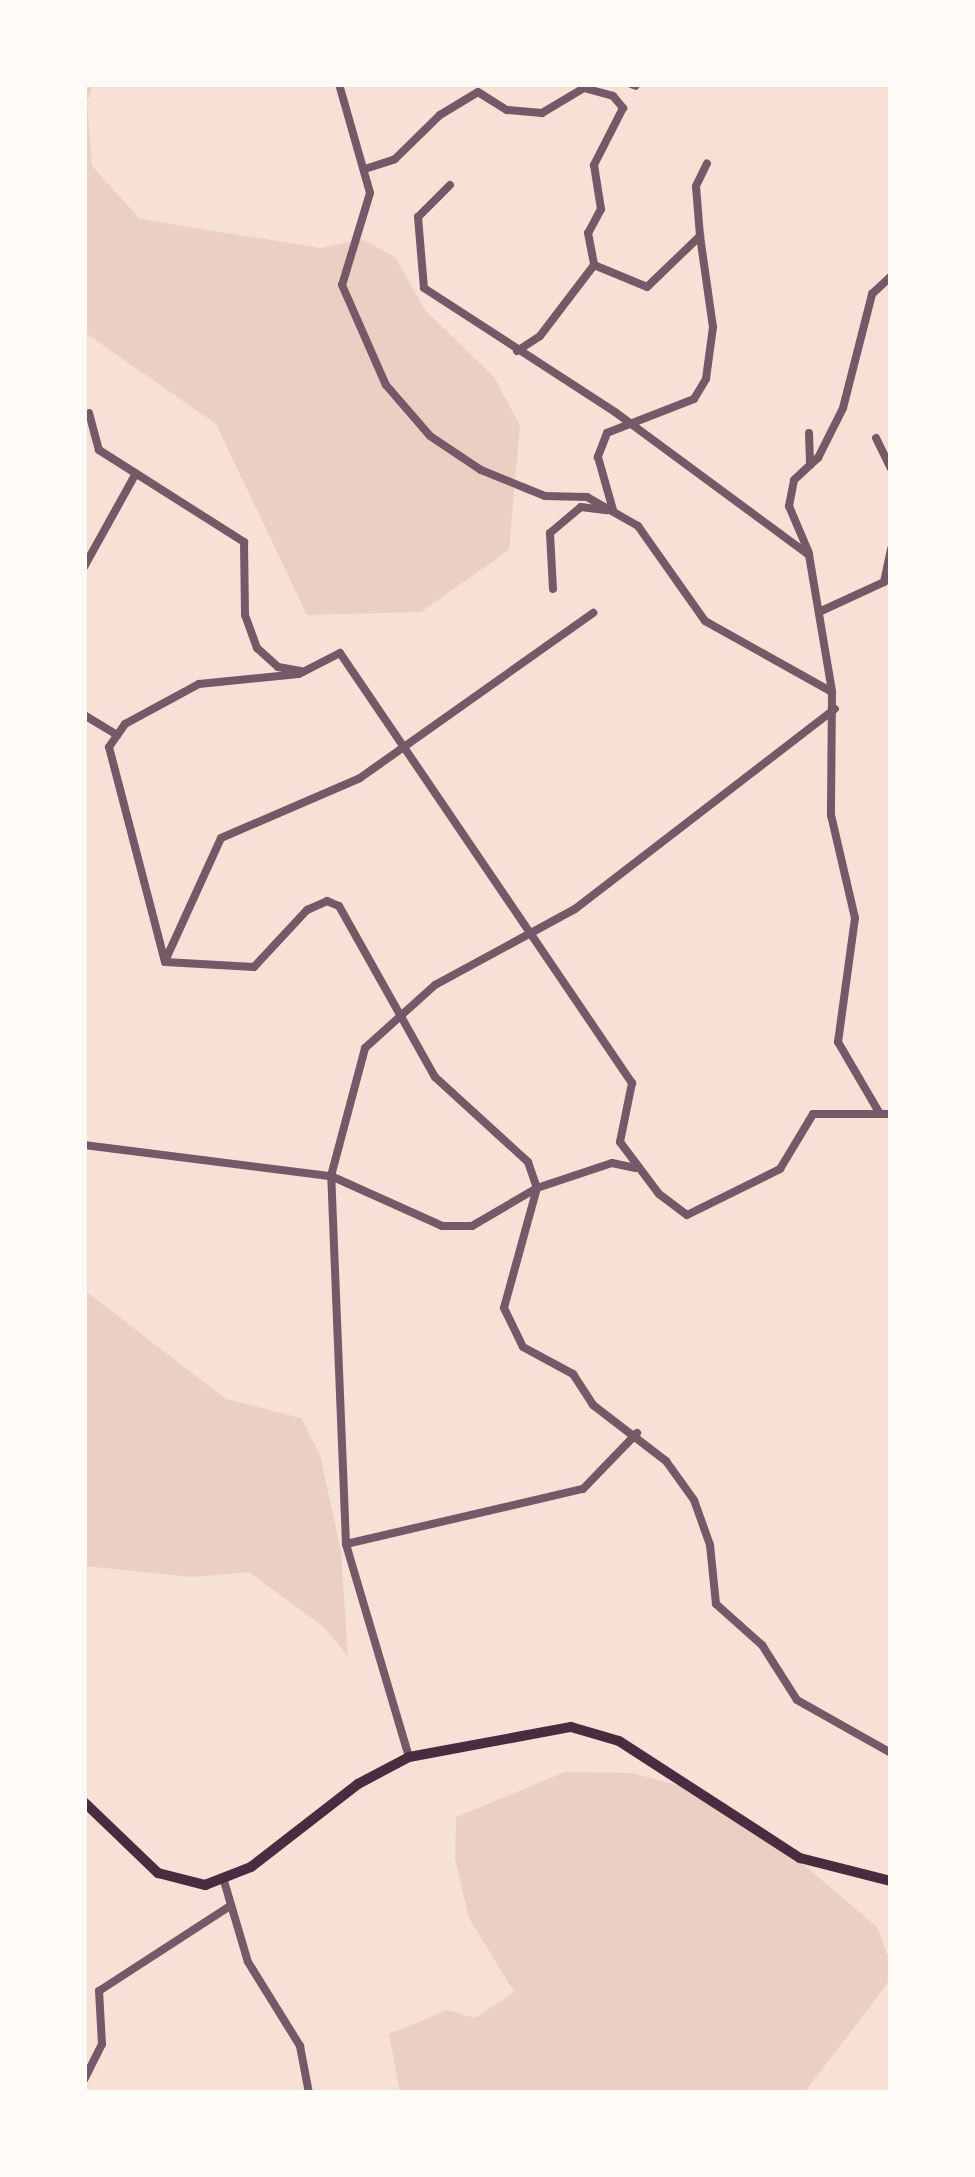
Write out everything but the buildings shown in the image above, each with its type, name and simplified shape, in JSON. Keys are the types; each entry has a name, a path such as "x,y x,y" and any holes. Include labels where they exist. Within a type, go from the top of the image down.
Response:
{"main road":[{"path":"84,1802 158,1873 180,1883 224,1881 358,1784 409,1757 534,1729 595,1732 800,1858 891,1881"}],"street":[{"path":"339,84 368,168 370,193 342,285 386,385 430,436 481,470 528,492 587,496 614,511 655,544 705,621 832,692"},
{"path":"368,168 395,159 440,115 478,92 507,110 542,113 584,88 613,96 623,108 594,165 601,209 588,233 594,265 540,336 517,351"},
{"path":"614,511 598,457 607,433 694,399 706,380 713,327 696,186 707,163"},
{"path":"450,185 418,217 424,288 626,422 809,555"},
{"path":"594,265 647,287 700,236"},
{"path":"880,1114 838,1042 855,918 831,815 836,706 809,555 789,506 794,480 810,465 842,409 872,294 891,276"},
{"path":"88,413 100,450 244,542 244,615 257,648 278,667 314,669"},
{"path":"808,433 810,465"},
{"path":"876,438 891,469"},
{"path":"84,567 136,473"},
{"path":"553,589 550,533 561,518 581,507 614,511"},
{"path":"819,612 884,582 891,549"},
{"path":"165,962 221,838 334,793 593,613"},
{"path":"165,962 109,747 117,736 199,684 314,669 340,653 632,1082 620,1142 636,1168 687,1215 779,1169 813,1114 891,1114"},
{"path":"409,1757 346,1544 331,1176 365,1048 398,1014 532,934 836,706"},
{"path":"84,715 117,736"},
{"path":"165,962 254,968 307,910 327,901 339,905 435,1077 527,1162 537,1188 504,1308 523,1347 573,1374 593,1405 637,1433 694,1500 725,1619 762,1645 797,1700 891,1753"},
{"path":"84,1145 331,1176 442,1226 472,1226 537,1188 612,1163 636,1168"},
{"path":"346,1544 583,1489 637,1433"},
{"path":"224,1881 248,1962 300,2046 309,2093"},
{"path":"84,2080 101,2044 98,1991 230,1906"}],"shaded area":[{"path":"84,84 93,84 87,102 92,166 140,219 320,248 362,239 395,257 425,310 494,377 520,425 509,550 421,612 307,615 216,424 84,332"},
{"path":"84,1290 226,1399 301,1418 320,1455 341,1551 348,1656 324,1627 249,1572 193,1577 84,1566"},
{"path":"565,1772 632,1773 684,1787 790,1853 877,1927 891,1964 887,1984 804,2093 400,2093 389,2034 447,2010 475,2018 514,1992 469,1918 455,1859 456,1817"}]}
